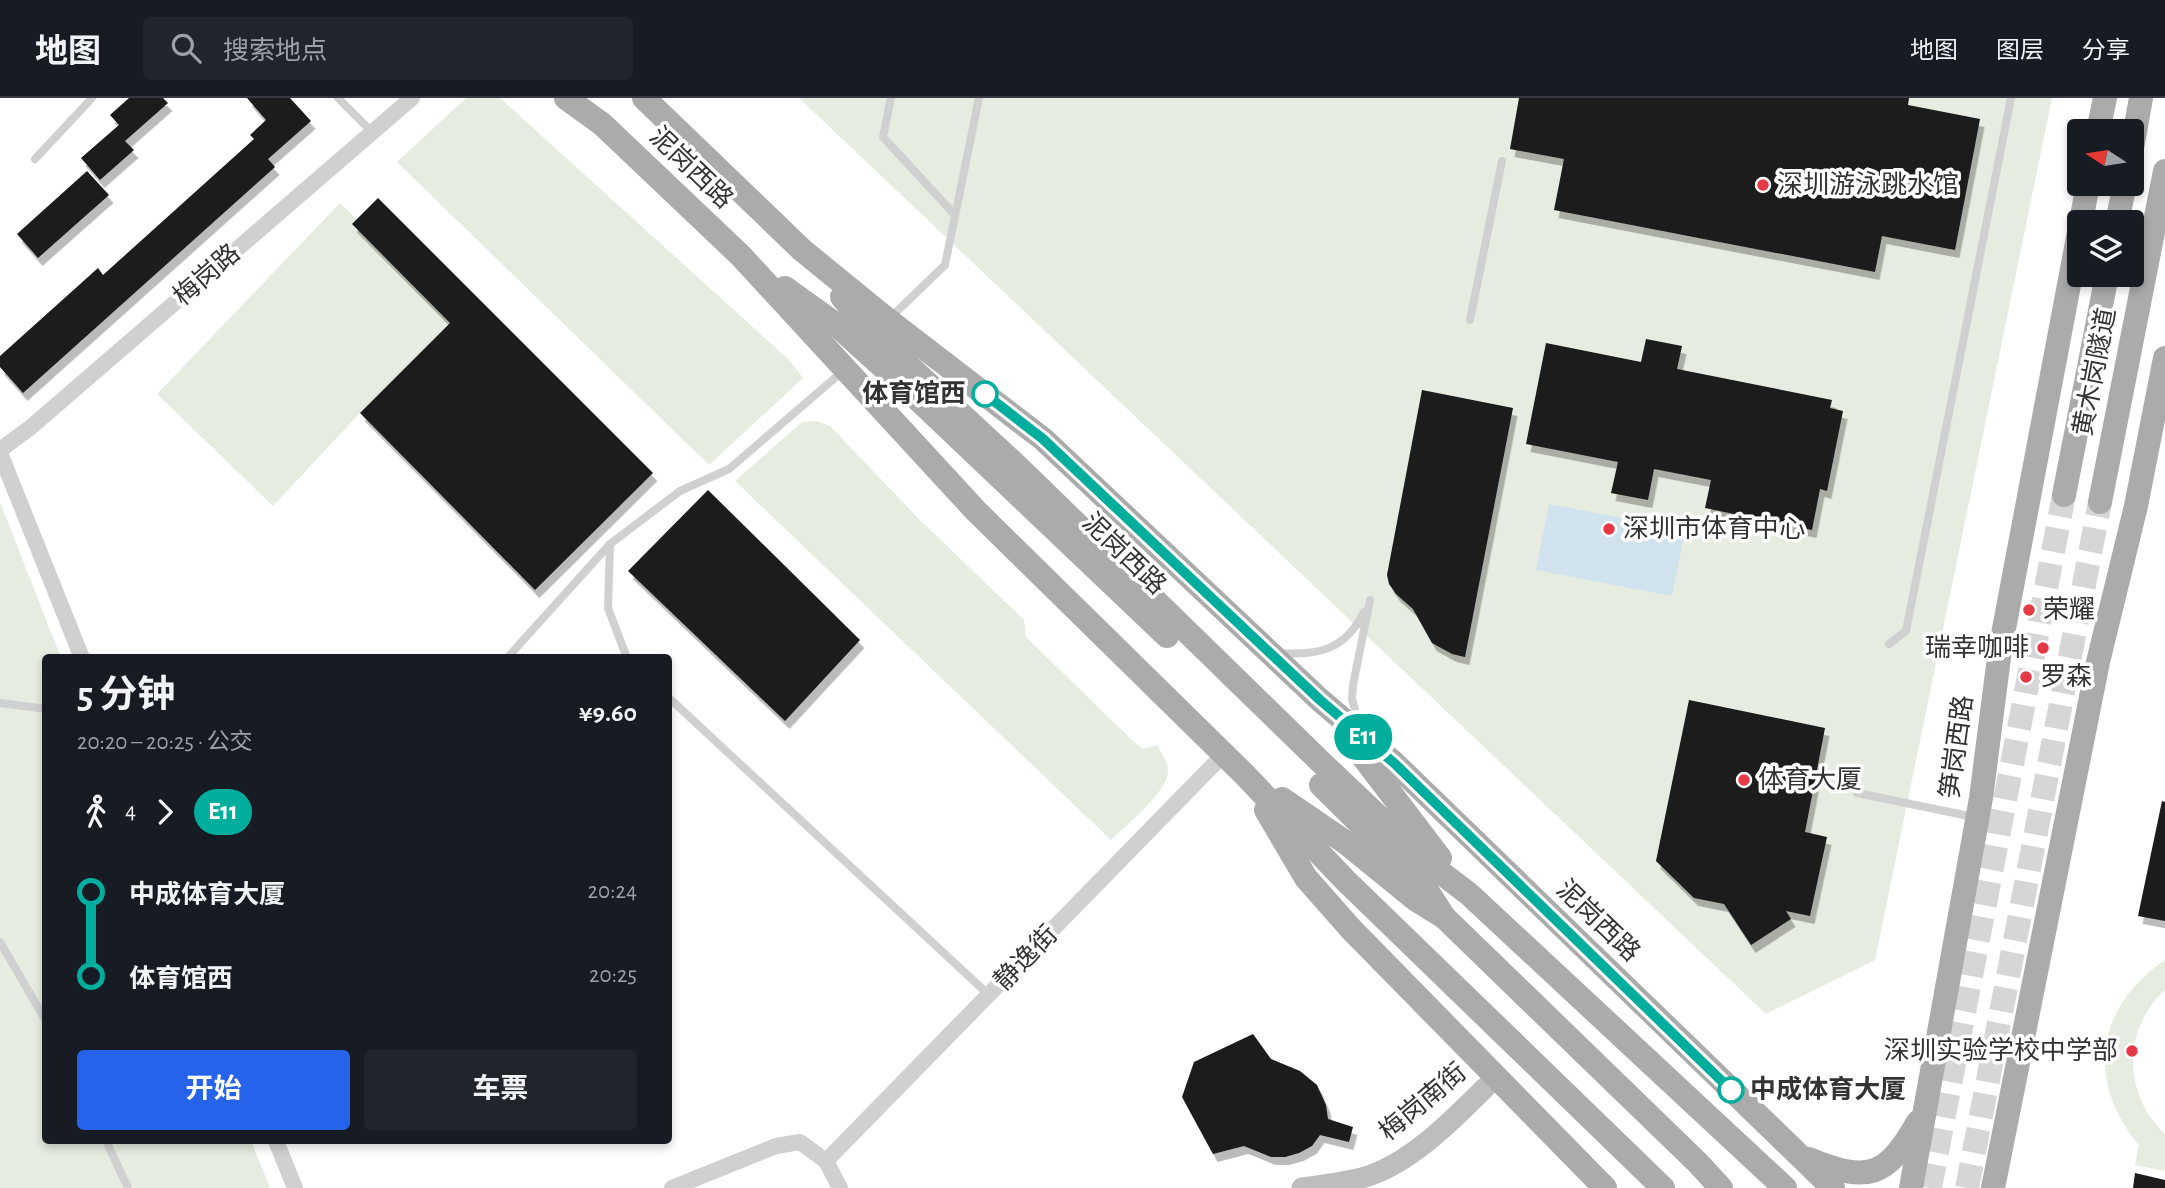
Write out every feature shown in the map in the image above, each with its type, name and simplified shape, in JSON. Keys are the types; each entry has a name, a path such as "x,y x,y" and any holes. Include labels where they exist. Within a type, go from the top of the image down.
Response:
{"main road":[{"name":"泥岗西路","path":"566,98 601,124 741,256 976,510 1244,774 1346,881 1663,1188"},
{"path":"579,98 601,124"},
{"name":"泥岗西路","path":"644,98 802,250 1043,439 1269,653 1394,763 1833,1188"},
{"path":"2101,119 2105,98"},
{"path":"2137,119 2141,98"},
{"name":"黄木岗隧道","path":"2101,502 2165,171"},
{"name":"泥岗西路","path":"802,250 871,331 1018,467 1384,822 1423,859 1469,894 1785,1188"},
{"name":"泥岗西路","path":"741,256 838,326 904,386 1295,760 1426,889 1444,917 1721,1188"},
{"name":"笋岗西路","path":"1910,1188 1977,817 2000,650 2069,287"},
{"name":"黄木岗隧道","path":"2064,495 2105,287"},
{"path":"1993,1188 2095,675 2136,506 2165,358"},
{"name":"泥岗西路","path":"1320,700 1469,894"},
{"name":"泥岗西路","path":"1244,774 1345,842 1415,900 1444,917"},
{"path":"1244,774 1306,878 1398,979 1605,1188"},
{"path":"1798,1154 1849,1173 1875,1170 1899,1153 1926,1107"}],"street":[{"name":"梅岗路","path":"80,654 0,452 412,98"},
{"name":"静逸街","path":"826,1161 1224,754"},
{"name":"梅岗南街","path":"1302,1188 1362,1178 1383,1170 1402,1159 1456,1116 1496,1077"},
{"path":"672,1188 776,1146 800,1142 826,1161 840,1188"},
{"path":"277,1144 295,1188"}],"lane":[{"path":"35,159 92,98"},
{"path":"338,98 372,132"},
{"path":"891,98 883,137 955,215"},
{"path":"888,320 945,265 979,98"},
{"path":"1889,644 1906,631 2011,98"},
{"path":"1470,320 1502,161"},
{"path":"511,654 610,544 680,491 729,469 845,369"},
{"path":"610,544 608,608 625,654"},
{"path":"1269,653 1301,654 1320,652 1337,646 1361,619 1370,600 1352,699 1358,723 1369,742"},
{"path":"672,701 989,995"},
{"path":"0,702 42,708"},
{"path":"1857,793 1977,817"},
{"path":"0,942 42,1014"},
{"path":"107,1144 128,1188"}],"shaded area":[{"path":"466,98 500,98 789,360 803,378 709,465 397,162"},
{"name":"深圳市体育中心","path":"799,98 2052,98 1875,960 1766,1014"},
{"path":"340,203 456,316 273,506 157,394"},
{"path":"816,421 830,426 918,518 1024,620 1026,637 1134,742 1143,749 1157,745 1167,764 1166,779 1154,798 1111,840 735,481 802,422"},
{"path":"0,502 59,654 42,654 42,1144 252,1144 270,1188 0,1188"},
{"path":"2165,960 2165,990 2141,1023 2133,1062 2141,1101 2165,1134 2165,1171 2135,1165 2139,1145 2122,1120 2111,1095 2105,1070 2106,1046 2112,1022 2124,1000 2142,979"}],"water":[{"path":"1549,504 1685,530 1672,596 1536,570"}],"building":[{"path":"129,98 163,98 168,103 125,141 134,150 100,180 81,158 119,125 110,115"},
{"path":"247,98 290,98 311,121 268,159 275,167 23,393 0,367 0,356 98,268 103,275 254,139 250,135 266,120"},
{"name":"深圳游泳跳水馆","path":"1519,98 1909,98 1908,105 1980,119 1955,250 1882,236 1875,272 1554,210 1564,159 1510,149"},
{"path":"87,171 109,195 38,258 17,234"},
{"path":"378,198 653,473 535,590 360,413 450,323 352,224"},
{"path":"1646,339 1682,346 1677,369 1832,400 1830,408 1843,411 1827,491 1820,489 1812,530 1705,508 1711,480 1654,469 1648,500 1611,493 1618,462 1526,444 1546,343 1641,362"},
{"path":"1422,390 1513,408 1465,657 1452,654 1432,643 1413,609 1389,584 1387,575"},
{"path":"708,490 860,640 785,721 628,571"},
{"name":"体育大厦","path":"1689,700 1825,728 1805,832 1827,837 1810,916 1786,911 1791,919 1751,945 1724,904 1694,898 1656,861"},
{"path":"2162,801 2165,802 2165,921 2138,916"},
{"path":"1253,1034 1271,1059 1300,1071 1317,1085 1326,1105 1328,1119 1353,1127 1349,1142 1320,1135 1312,1146 1285,1157 1271,1157 1244,1146 1213,1154 1182,1097 1194,1062"},
{"path":"2135,1173 2165,1180 2165,1188 2133,1188"}],"tunnel":[{"path":"1930,1188 2064,495"},
{"path":"1967,1188 2100,502"}],"bus line":[{"name":"E11","path":"985,394 1043,439 1320,700 1394,763 1731,1090"}],"place":[{"name":"深圳游泳跳水馆","path":"1763,185"},
{"name":"体育馆西","path":"985,394"},
{"name":"深圳市体育中心","path":"1609,529"},
{"name":"荣耀","path":"2029,610"},
{"name":"瑞幸咖啡","path":"2043,648"},
{"name":"罗森","path":"2026,677"},
{"name":"体育大厦","path":"1744,780"},
{"name":"深圳实验学校中学部","path":"2132,1051"},
{"name":"中成体育大厦","path":"1731,1090"}]}
